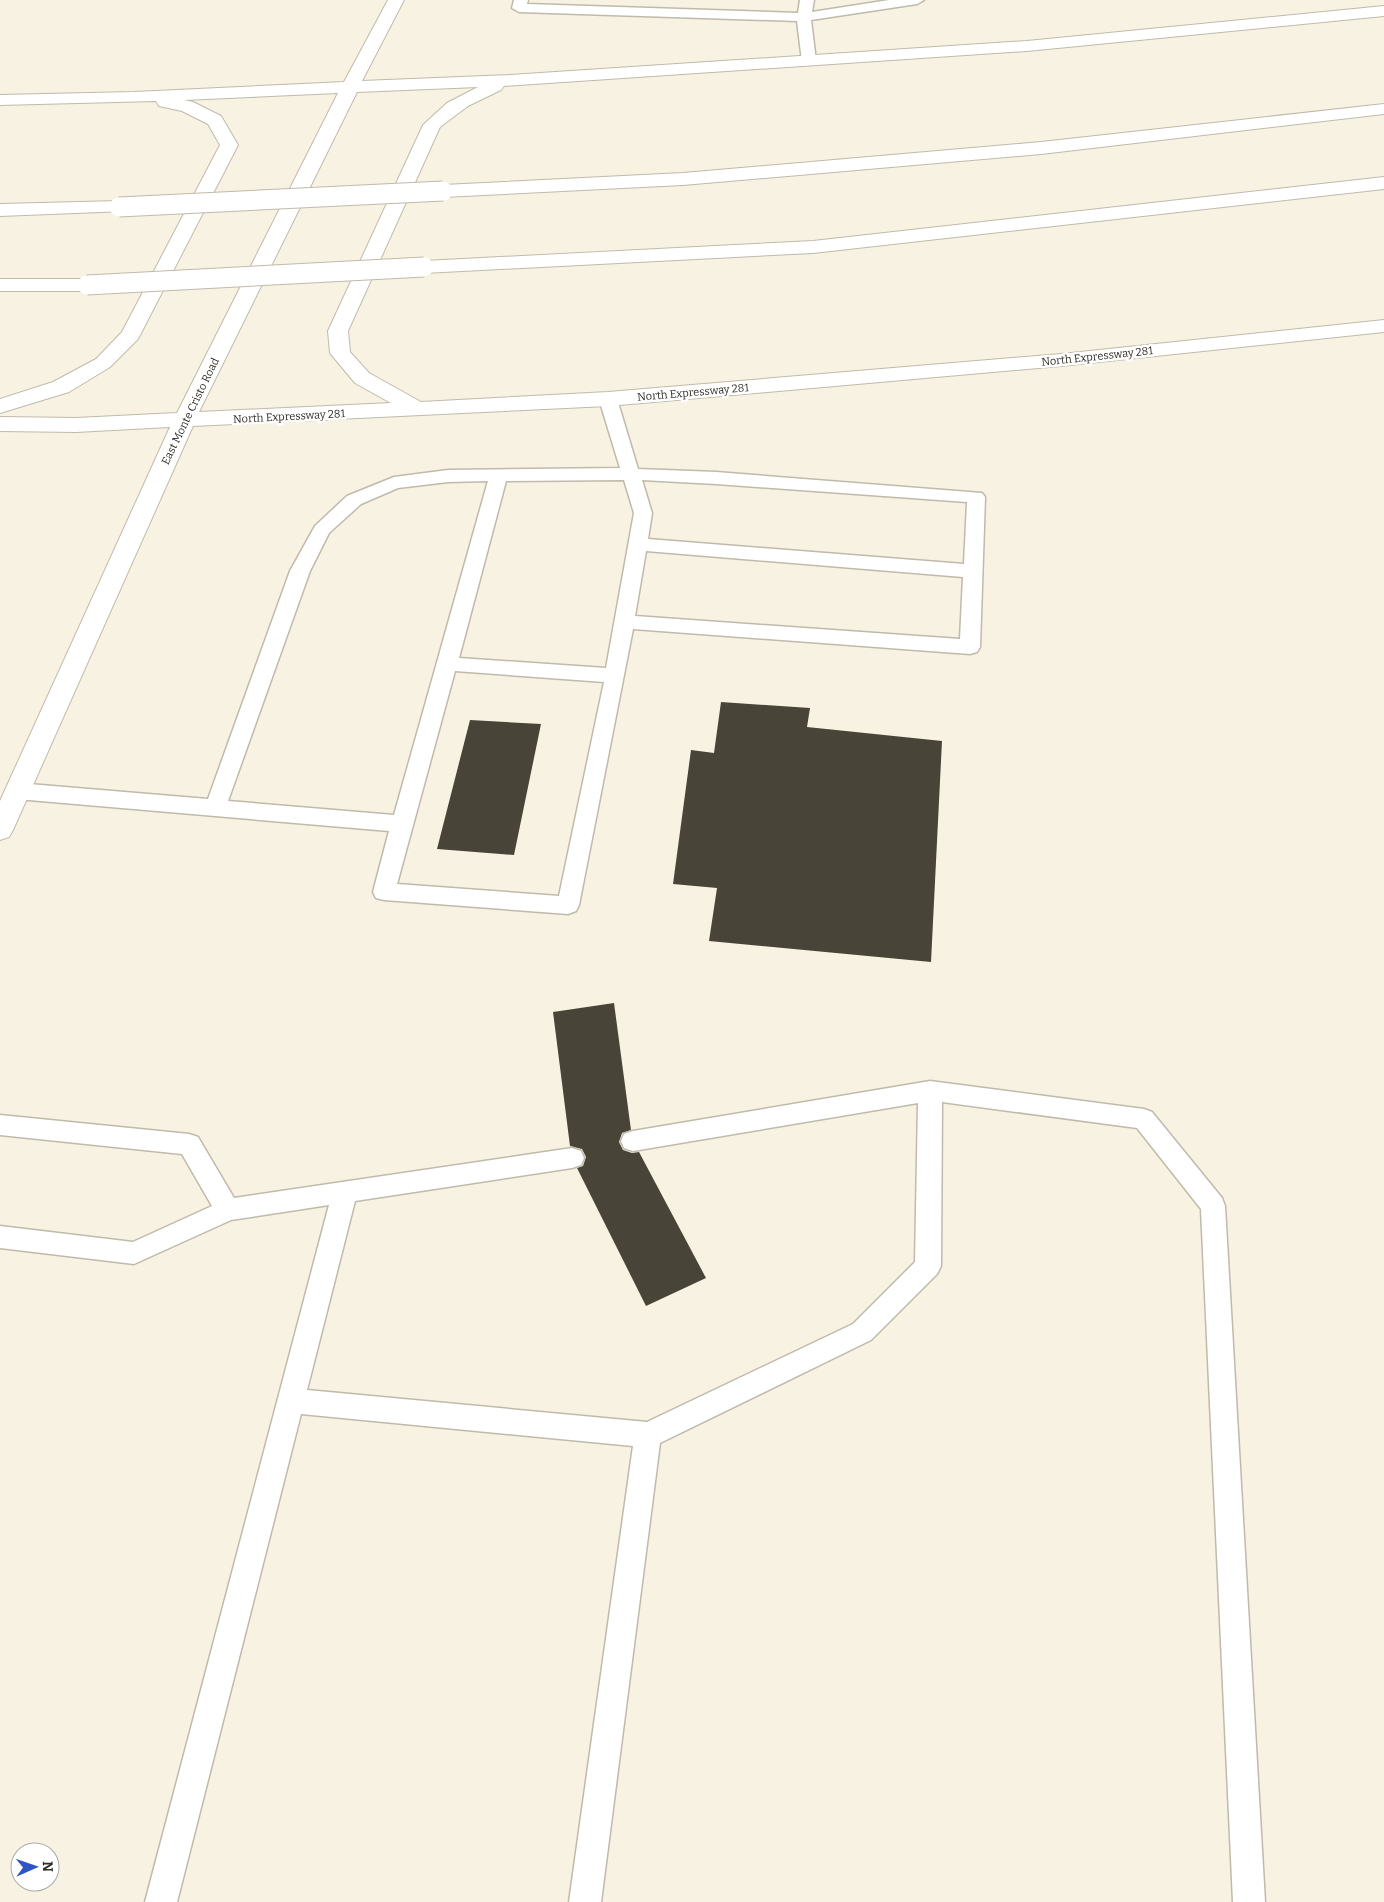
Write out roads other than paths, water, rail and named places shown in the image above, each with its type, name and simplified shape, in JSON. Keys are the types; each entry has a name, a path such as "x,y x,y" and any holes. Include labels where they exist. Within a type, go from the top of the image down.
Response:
{"main road":[{"name":"East Monte Cristo Road","path":"0,830 184,421 351,86 396,0"},
{"path":"0,100 134,97 510,80 809,61 1027,46 1384,11"},
{"path":"418,409 362,378 340,353 338,332 432,125 447,110 467,97 510,80"},
{"path":"0,406 61,387 103,363 131,335 229,145 215,120 187,106 134,97"},
{"path":"0,210 119,207 683,179 1031,149 1384,109"},
{"path":"0,285 87,285 813,247 1384,183"},
{"name":"North Expressway 281","path":"0,424 76,425 184,421 608,399 1061,360 1384,326"}],"lane":[{"path":"521,0 519,8 583,5 667,7 804,17 917,0"},
{"path":"807,0 804,17 809,61"},
{"path":"499,474 384,892 568,905 615,676 643,513 608,399"},
{"path":"215,808 300,571 322,530 354,500 394,483 448,476 499,474 630,474 716,478 976,497 970,647 624,622"},
{"path":"637,544 973,571"},
{"path":"447,664 615,676"},
{"path":"18,791 402,824"},
{"path":"633,1141 930,1091 1144,1119 1213,1206 1249,1902"},
{"path":"291,1401 648,1435 862,1332 928,1266 930,1091"},
{"path":"0,1125 189,1144 228,1210"},
{"path":"0,1237 134,1253 228,1210 572,1158"},
{"path":"162,1902 346,1192"},
{"path":"585,1902 648,1435"}]}
